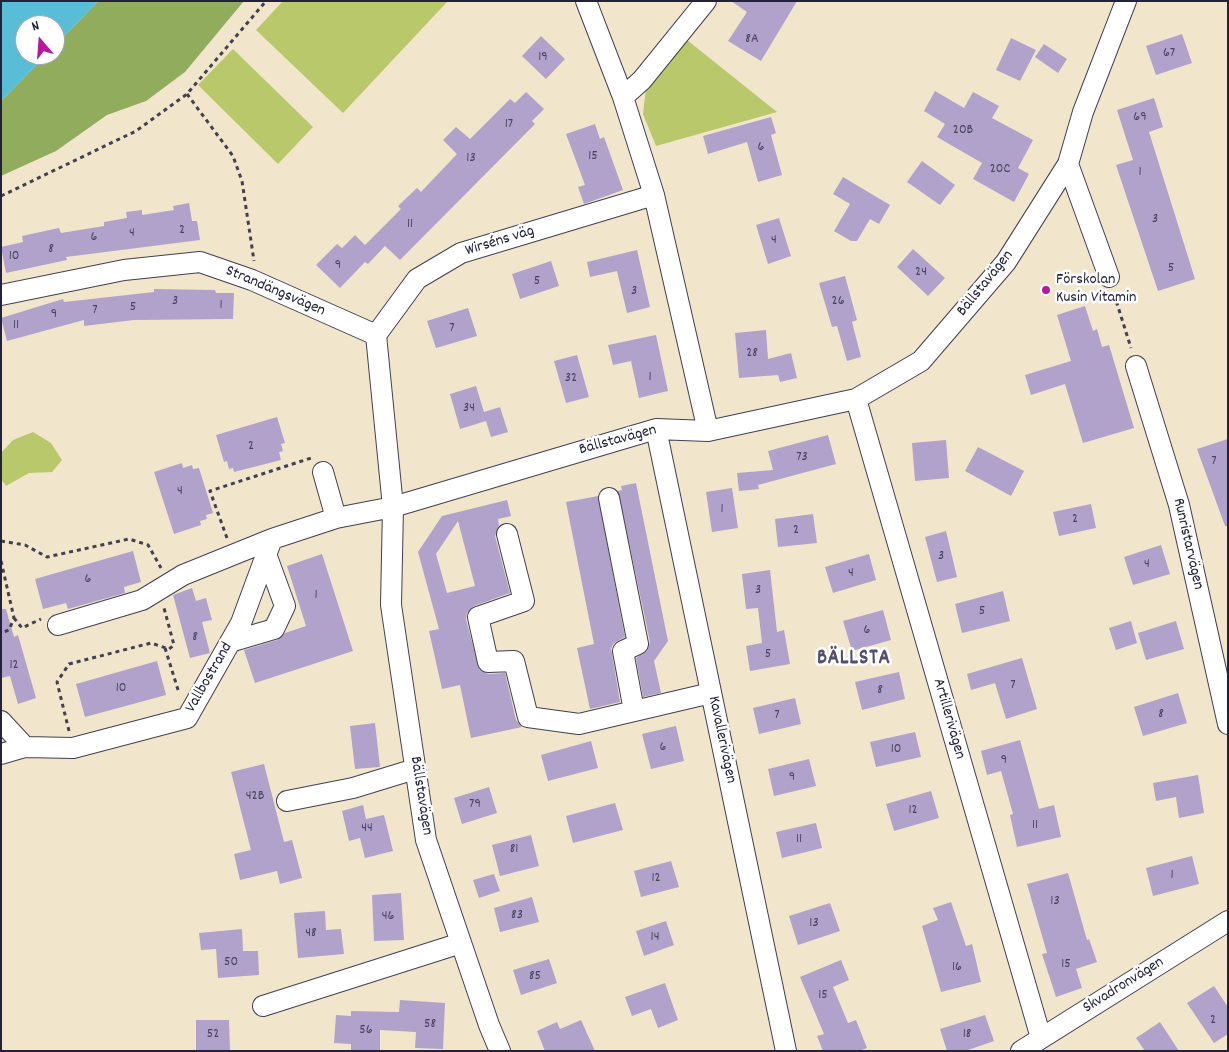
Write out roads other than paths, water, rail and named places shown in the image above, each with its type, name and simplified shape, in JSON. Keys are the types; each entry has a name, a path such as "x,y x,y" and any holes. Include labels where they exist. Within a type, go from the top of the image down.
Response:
{"street":[{"path":"586,1 623,97 654,195 708,431"},
{"path":"623,97 642,80 706,1"},
{"name":"Bällstavägen","path":"500,1051 426,840 391,605 393,507 656,429 708,431 856,399 921,361 1006,262 1068,164 1083,112 1126,1"},
{"path":"1068,164 1109,277"},
{"name":"Wirséns väg","path":"376,335 417,278 461,253 654,195"},
{"name":"Strandängsvägen","path":"1,295 124,270 200,262 252,280 376,335"},
{"path":"58,625 142,600 170,583 233,555 269,547 336,518 393,507 376,335"},
{"name":"Runristarvägen","path":"1136,366 1179,505 1228,724"},
{"name":"Artillerivägen","path":"856,399 1041,1038"},
{"name":"Kavallerivägen","path":"656,429 786,1051"},
{"path":"320,464 336,518"},
{"path":"609,498 638,644 623,651 634,711"},
{"path":"506,534 524,601 478,617 488,662 514,661 528,717 579,724 711,693"},
{"path":"230,642 274,629 285,606 269,547"},
{"name":"Vallbostrand","path":"1,754 24,747 73,748 187,718 241,623 269,547"},
{"path":"1,721 24,747"},
{"path":"286,801 353,788 415,769"},
{"name":"Skvadronvägen","path":"1021,1051 1228,921"},
{"path":"263,1006 461,943"}],"water":[{"path":"1,1 98,1 65,36 65,15 15,15 15,65 36,65 1,101"}],"place":[{"name":"Förskolan Kusin Vitamin","path":"1046,290"}],"district":[{"name":"BÄLLSTA","path":"854,660"}]}
